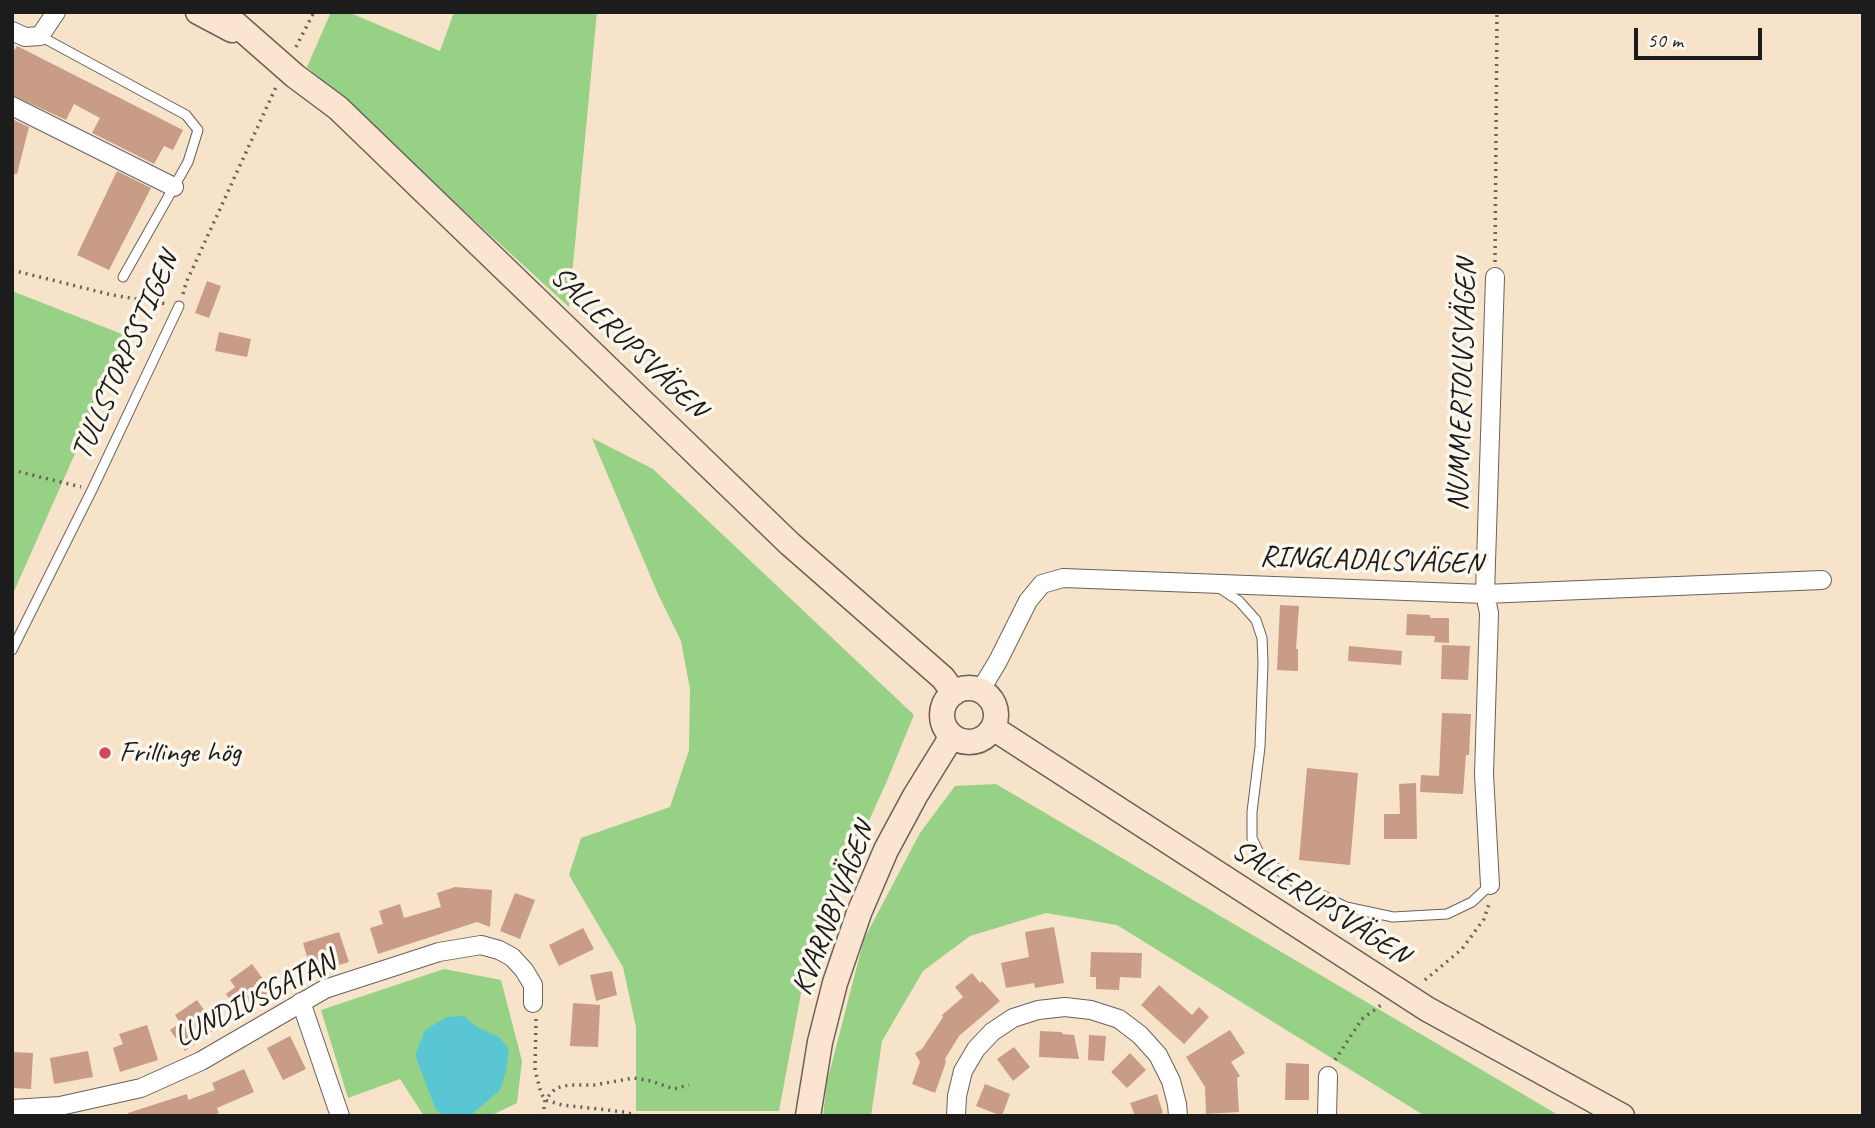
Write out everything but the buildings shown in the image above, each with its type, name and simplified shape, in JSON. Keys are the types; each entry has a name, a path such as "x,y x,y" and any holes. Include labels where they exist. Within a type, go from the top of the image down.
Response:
{"main road":[{"name":"SALLERUPSVÄGEN","path":"198,12 254,42"},
{"name":"SALLERUPSVÄGEN","path":"222,12 295,76 338,107 790,544 943,678 954,693"},
{"path":"967,688 980,691 990,698 995,707 993,728 983,739 965,742 952,736 944,726 943,708 954,693 967,688"},
{"name":"SALLERUPSVÄGEN","path":"993,728 1427,1009 1622,1116"},
{"name":"KVARNBYVÄGEN","path":"808,1116 820,1042 835,983 859,913 886,850 952,736"}],"street":[{"path":"12,30 25,37 40,36 56,12"},
{"path":"12,106 174,187"},
{"name":"NUMMERTOLVSVÄGEN","path":"1490,885 1484,774 1489,613 1485,594 1494,277"},
{"name":"RINGLADALSVÄGEN","path":"980,691 1028,601 1042,584 1063,579 1485,594 1822,580"},
{"name":"LUNDIUSGATAN","path":"12,1109 60,1106 141,1087 201,1061 325,989 439,952 481,945 512,957 533,985 533,1003"},
{"path":"301,1002 340,1116"},
{"path":"956,1116 963,1071 976,1049 992,1032 1013,1018 1038,1010 1065,1007 1091,1010 1119,1018 1140,1035 1158,1055 1171,1081 1178,1116"},
{"path":"1327,1116 1328,1076"}],"lane":[{"path":"40,36 186,115 198,130 188,162 122,277"},
{"name":"TULLSTORPSSTIGEN","path":"12,650 178,306"},
{"path":"1213,584 1239,600 1256,620 1262,638 1259,747 1252,811 1252,838 1261,857 1295,883 1346,907 1394,917 1447,914 1472,902 1490,885"}],"path":[{"path":"296,47 314,12"},
{"name":"NUMMERTOLVSVÄGEN","path":"1494,277 1497,12"},
{"name":"TULLSTORPSSTIGEN","path":"178,306 186,282 279,79"},
{"path":"12,270 112,295 178,306"},
{"path":"12,470 92,489"},
{"path":"1424,980 1462,949 1473,936 1484,919 1490,900 1490,885"},
{"path":"1328,1076 1337,1055 1362,1019 1389,1000"},
{"path":"533,1003 537,1020 535,1070 545,1100 638,1116"},
{"path":"543,1116 545,1100 556,1087 594,1086 634,1078 674,1089 689,1085"}],"green space":[{"path":"331,12 348,12 440,51 454,12 597,12 569,307 307,67"},
{"path":"12,291 127,336 12,596"},
{"path":"592,438 653,469 914,715 808,956 779,1111 636,1111 636,1027 623,967 569,875 581,838 670,807 689,750 690,689 681,641 658,594"},
{"path":"996,784 1560,1116 1425,1116 1117,925 1046,913 970,936 923,971 882,1041 871,1116 823,1116 827,1082 864,939 920,833 955,786"},
{"path":"444,969 501,980 522,1061 517,1103 490,1116 424,1116 400,1079 348,1098 321,1010"}],"water":[{"path":"464,1016 477,1027 499,1037 509,1049 506,1071 500,1090 471,1115 444,1116 436,1110 415,1055 425,1030 447,1017"}],"place":[{"name":"Frillinge hög","path":"105,753"}]}
